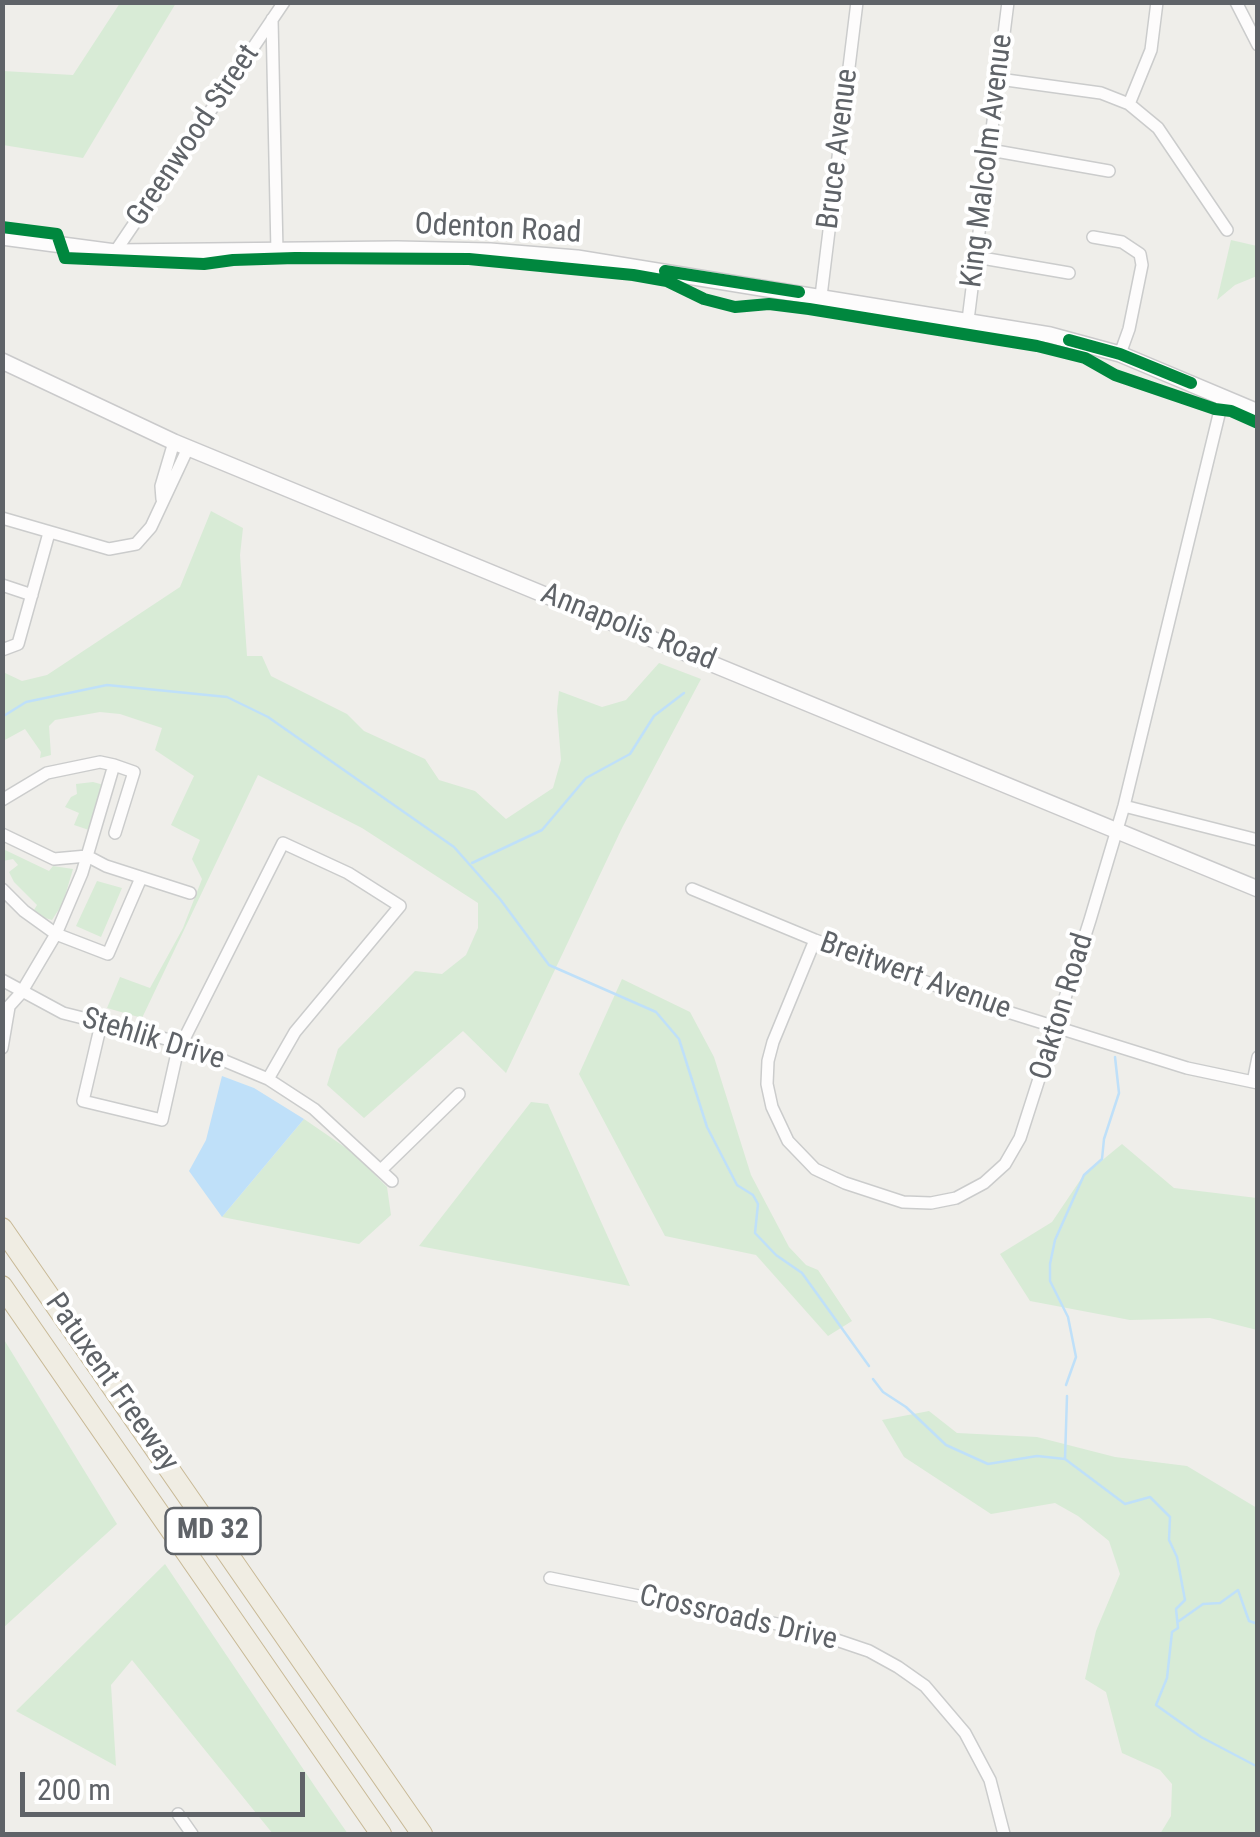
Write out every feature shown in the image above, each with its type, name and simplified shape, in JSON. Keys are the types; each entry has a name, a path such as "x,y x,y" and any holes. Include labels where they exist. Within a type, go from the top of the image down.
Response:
{"highway":[{"name":"Patuxent Freeway","path":"2,1228 422,1834"},
{"name":"Patuxent Freeway","path":"2,1286 381,1834"}],"main road":[{"name":"Odenton Road","path":"2,238 115,252 400,250 560,257 1050,335 1120,354 1258,412"},
{"name":"Annapolis Road","path":"2,361 181,445 1258,888"}],"street":[{"name":"Greenwood Street","path":"115,252 284,2"},
{"name":"Bruce Avenue","path":"821,296 857,2"},
{"name":"King Malcolm Avenue","path":"968,320 1008,2"},
{"path":"1129,104 1151,50 1157,2"},
{"path":"1236,2 1258,44"},
{"path":"272,19 277,252"},
{"path":"999,80 1100,93 1129,104 1158,128 1227,230"},
{"path":"990,150 1109,171"},
{"path":"1093,237 1122,242 1140,254 1142,265 1120,354"},
{"path":"976,257 1069,273"},
{"name":"Oakton Road","path":"815,940 773,1042 767,1084 772,1107 788,1142 815,1168 845,1184 902,1202 930,1203 956,1198 984,1183 1005,1164 1020,1138 1117,830 1223,398"},
{"path":"2,518 109,549 125,548 144,538 162,500 161,486 181,445"},
{"path":"2,650 18,644 50,533"},
{"path":"2,585 32,594"},
{"path":"2,800 54,770 100,762 114,765 134,772 115,833"},
{"path":"2,1048 6,1010 56,934 87,856 114,765"},
{"path":"1124,806 1258,840"},
{"path":"2,834 54,859 87,856 190,893"},
{"path":"101,1024 83,1100 162,1120 182,1043 284,843 348,873 400,906 294,1032 268,1079"},
{"path":"2,889 24,912 56,934 108,954 141,878"},
{"name":"Breitwert Avenue","path":"692,889 934,987 1187,1068 1255,1082"},
{"name":"Stehlik Drive","path":"2,980 63,1013 182,1043 268,1079 314,1109 392,1181"},
{"path":"1255,1082 1258,1057"},
{"path":"381,1170 459,1094"},
{"name":"Crossroads Drive","path":"550,1578 807,1630 838,1638 898,1667 925,1686 965,1732 990,1780 1004,1834"},
{"path":"178,1814 192,1834"}],"green space":[{"path":"120,3 176,3 83,158 3,145 3,71 73,75"},
{"path":"1231,240 1257,246 1257,276 1235,285 1217,300"},
{"path":"211,511 243,528 240,555 247,656 262,656 271,676 347,714 364,731 425,759 439,780 475,791 506,819 553,788 561,760 559,691 602,707 626,700 659,663 701,679 622,828 506,1073 463,1031 364,1118 327,1085 338,1049 415,971 442,974 466,955 478,928 478,903 362,828 258,775 142,1018 107,1008 120,977 150,988 183,928 202,879 192,859 200,840 171,825 194,776 155,750 162,728 120,714 100,712 55,720 49,726 51,755 40,758 41,752 25,729 3,741 3,672 22,681 47,675 180,587"},
{"path":"76,784 104,785 89,830 74,825 79,813 65,807 77,794"},
{"path":"3,849 49,871 53,866 73,869 63,903 52,920 34,910 37,905 14,882 9,872 18,865 13,859 3,861"},
{"path":"97,881 122,888 101,937 76,926"},
{"path":"622,979 690,1012 714,1057 751,1175 789,1247 806,1265 818,1270 852,1321 828,1336 756,1255 665,1236 579,1074"},
{"path":"531,1102 548,1104 630,1286 419,1246"},
{"path":"304,1119 352,1152 387,1187 391,1215 359,1244 222,1217"},
{"path":"1122,1144 1174,1188 1257,1198 1257,1330 1210,1318 1130,1320 1030,1301 1000,1254 1052,1222 1083,1176"},
{"path":"3,1338 117,1524 2,1628"},
{"path":"929,1411 957,1433 1037,1437 1115,1457 1187,1466 1257,1508 1257,1834 1160,1834 1171,1816 1172,1784 1160,1770 1122,1753 1106,1692 1085,1679 1096,1631 1120,1574 1109,1541 1055,1503 991,1514 904,1457 882,1420"},
{"path":"165,1564 348,1834 273,1834 132,1660 111,1685 116,1766 16,1711"}],"water":[{"path":"222,1076 254,1088 304,1119 222,1217 189,1171 206,1140"}],"waterway":[{"path":"2,717 26,702 107,685 227,697 268,717 454,847 500,899 549,965 656,1012 679,1039 707,1127 737,1185 753,1195 758,1204 755,1233 776,1255 802,1273 869,1366"},
{"path":"472,863 542,830 586,778 630,754 654,716 684,693"},
{"path":"1066,1385 1076,1357 1068,1317 1050,1281 1050,1264 1055,1240 1084,1175 1102,1159 1104,1139 1119,1093 1115,1057"},
{"path":"873,1379 946,1445 988,1464 1037,1456 1065,1459 1125,1504 1150,1497 1170,1517 1169,1540 1177,1557 1185,1600 1176,1609 1178,1628 1172,1632 1167,1678 1156,1705 1201,1737 1258,1767"},
{"path":"1065,1459 1067,1396"},
{"path":"1179,1621 1203,1604 1220,1603 1238,1590 1249,1621 1258,1624"}],"cycle path":[{"path":"2,227 57,234 65,258 204,264 295,258 469,259 633,275 667,281 704,299 735,307 769,304 809,309 1037,346 1085,358 1115,375 1258,423"},
{"path":"665,271 799,292"},
{"path":"1069,340 1120,354 1191,383"}]}
